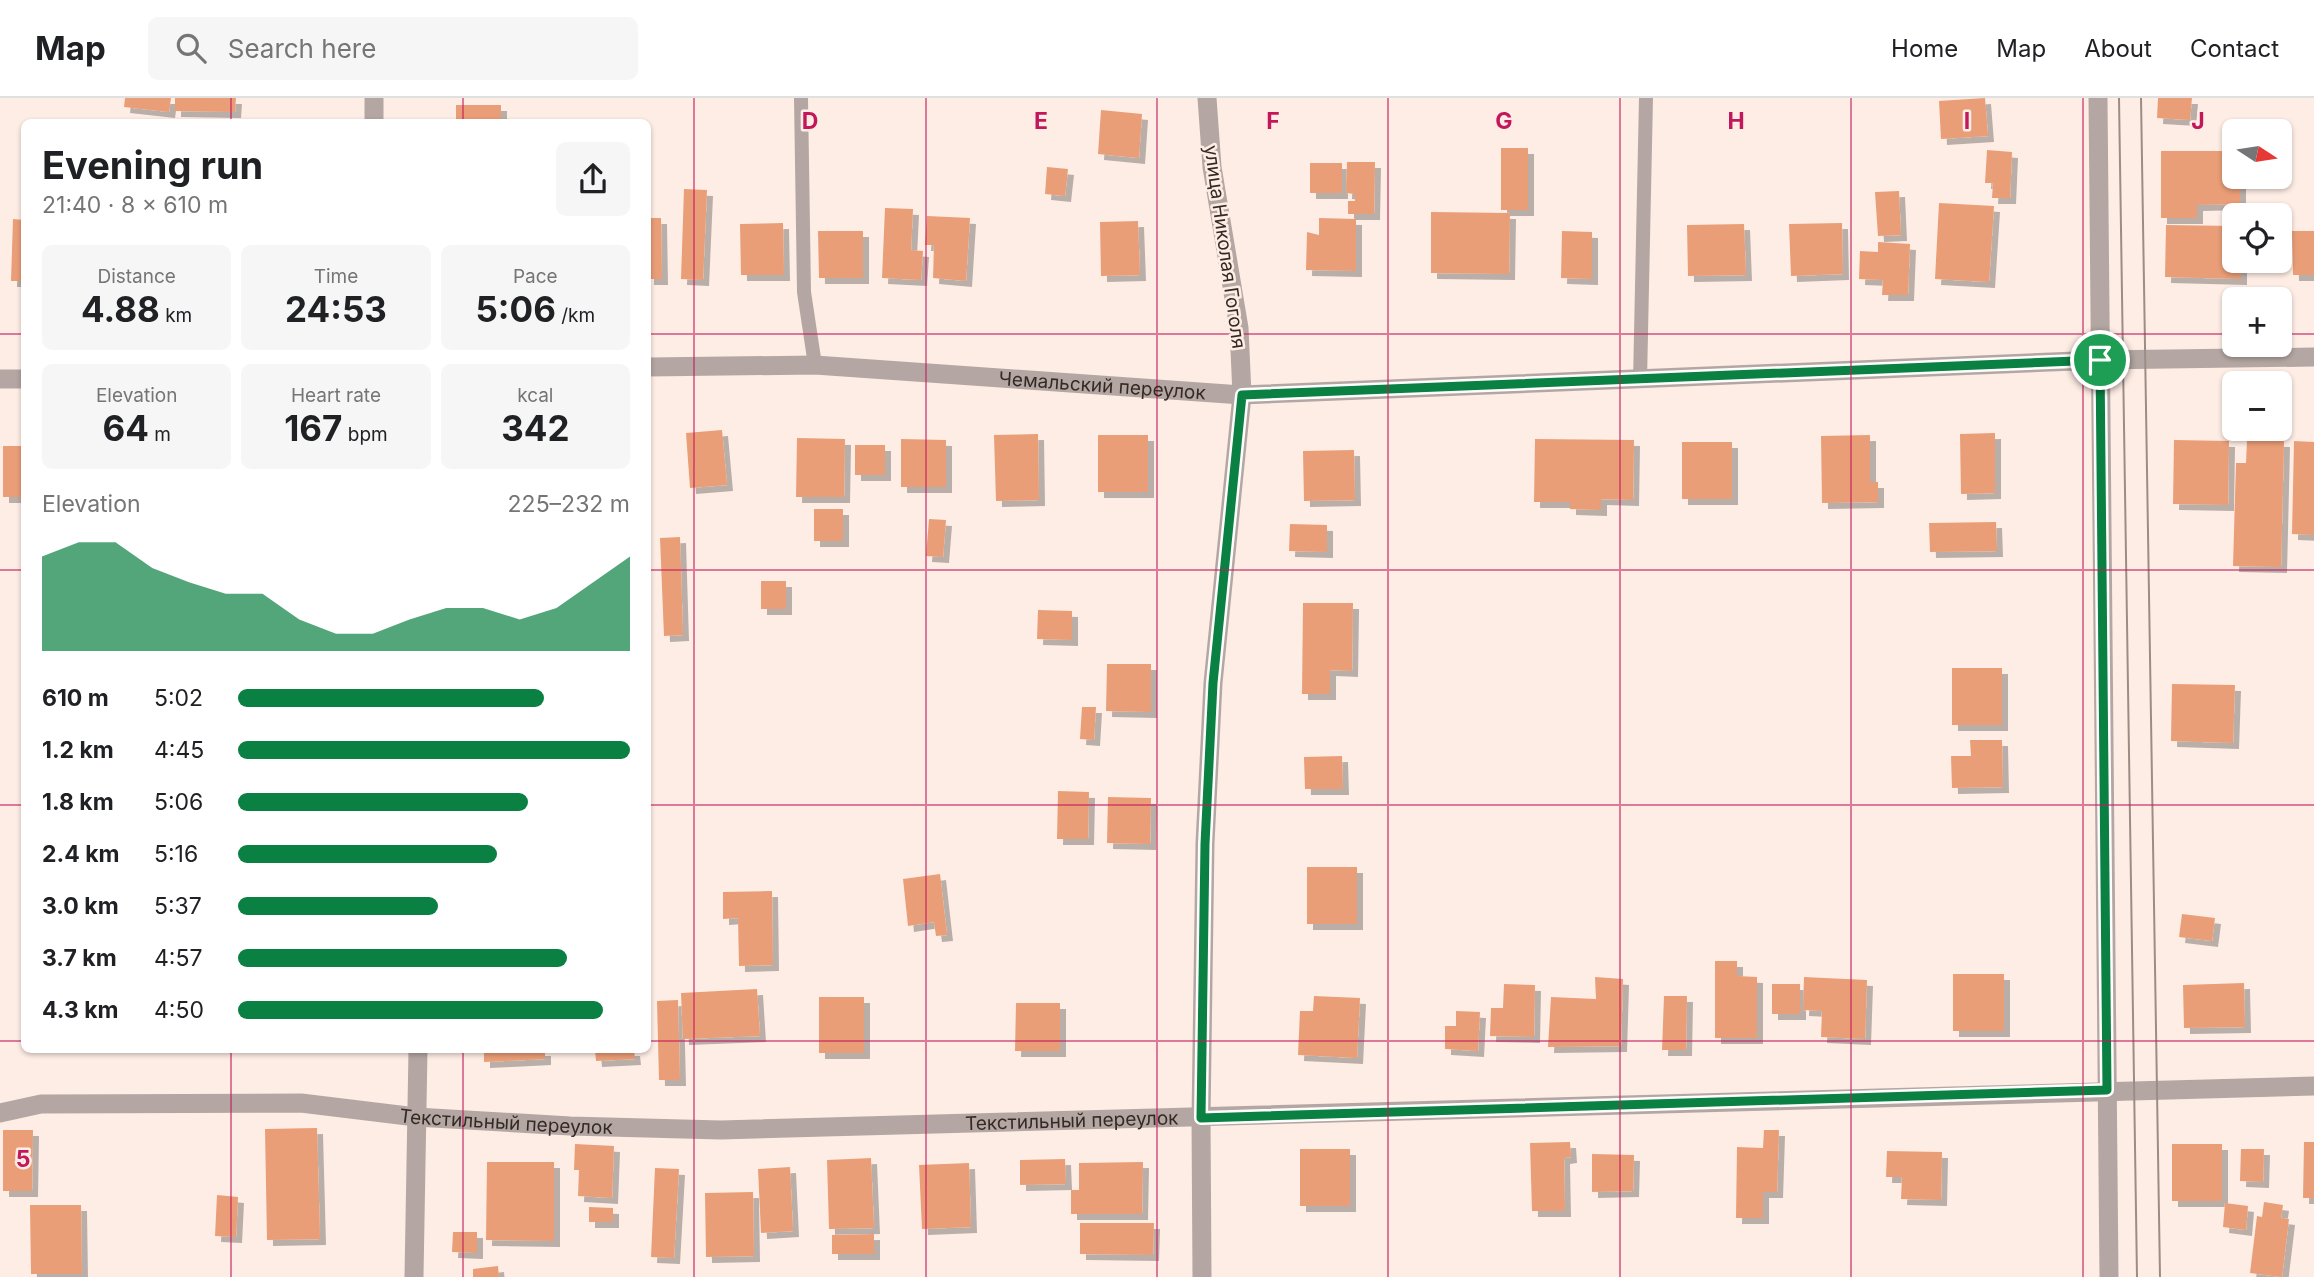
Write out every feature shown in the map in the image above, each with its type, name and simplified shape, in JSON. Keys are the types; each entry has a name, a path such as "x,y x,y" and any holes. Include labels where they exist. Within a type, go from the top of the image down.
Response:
{"street":[{"path":"374,98 374,119"},
{"name":"улица Николая Гоголя","path":"1202,1277 1201,1118 1205,844 1213,683 1242,395 1239,328 1212,167 1207,98"},
{"path":"2098,98 2109,1277"},
{"name":"Чемальский переулок","path":"651,367 815,365 1242,395 1640,381 2100,360 2314,357"},
{"path":"0,379 21,379"},
{"path":"414,1277 418,1053"},
{"name":"Текстильный переулок","path":"3,1110 41,1104 301,1103 416,1117 570,1126 722,1130 2314,1086"}],"lane":[{"path":"800,98 804,292 815,365"},
{"path":"1640,381 1646,98"}],"building":[{"path":"125,98 171,98 169,112 124,107"},
{"path":"175,98 236,98 235,112 175,111"},
{"path":"1985,98 1988,136 1941,139 1939,101"},
{"path":"2158,98 2192,98 2190,120 2157,118"},
{"path":"456,105 501,105 501,119 456,119"},
{"path":"1101,110 1142,114 1139,158 1098,154"},
{"path":"1501,148 1528,148 1528,210 1501,210"},
{"path":"1987,150 2012,152 2010,198 1992,198 1993,183 1985,183"},
{"path":"2161,151 2222,151 2222,189 2240,189 2240,203 2197,205 2197,218 2161,218"},
{"path":"1347,162 1375,162 1374,214 1348,214 1348,201 1355,201 1355,194 1346,193"},
{"path":"1310,163 1342,163 1342,193 1310,193"},
{"path":"1047,167 1068,169 1065,196 1045,194"},
{"path":"684,189 707,190 703,280 681,279"},
{"path":"1899,191 1901,235 1878,236 1875,192"},
{"path":"1939,203 1994,206 1989,282 1935,279"},
{"path":"885,208 913,209 911,250 923,251 921,280 882,278"},
{"path":"1431,212 1510,213 1509,274 1431,273"},
{"path":"927,216 970,218 966,281 933,278 934,245 925,245"},
{"path":"651,218 661,218 662,279 651,279"},
{"path":"1319,218 1356,219 1356,271 1306,270 1307,232 1319,235"},
{"path":"13,219 21,220 21,281 11,281"},
{"path":"1138,221 1140,275 1101,276 1100,222"},
{"path":"783,223 784,275 741,275 740,224"},
{"path":"1842,223 1843,274 1791,276 1789,224"},
{"path":"1744,224 1746,275 1688,276 1687,225"},
{"path":"2166,225 2222,226 2222,273 2241,273 2241,279 2165,277"},
{"path":"818,231 863,231 863,278 819,278"},
{"path":"1562,231 1592,232 1592,279 1561,278"},
{"path":"2292,231 2314,231 2314,275 2293,275"},
{"path":"1878,242 1910,244 1908,295 1882,295 1883,280 1859,279 1860,251 1878,252"},
{"path":"722,430 727,485 690,488 686,433"},
{"path":"1995,433 1995,493 1961,494 1960,434"},
{"path":"1038,434 1039,500 996,501 994,435"},
{"path":"1098,435 1148,435 1148,492 1098,492"},
{"path":"1870,435 1870,482 1878,482 1878,502 1822,503 1821,436"},
{"path":"797,438 845,439 844,497 796,497"},
{"path":"901,439 946,440 946,487 901,487"},
{"path":"1535,439 1634,440 1633,500 1601,499 1601,510 1570,509 1570,502 1534,502"},
{"path":"2174,440 2229,441 2228,505 2173,504"},
{"path":"2247,441 2284,441 2281,567 2233,566 2236,463 2246,463"},
{"path":"2294,441 2314,442 2314,535 2292,534"},
{"path":"1682,442 1732,442 1732,499 1682,499"},
{"path":"855,445 885,445 885,475 855,475"},
{"path":"3,446 21,446 21,497 3,497"},
{"path":"1354,450 1355,500 1304,501 1303,451"},
{"path":"814,509 843,509 843,541 814,541"},
{"path":"929,519 946,520 943,557 926,556"},
{"path":"1996,522 1997,551 1930,552 1929,523"},
{"path":"1290,524 1327,525 1327,552 1289,551"},
{"path":"680,537 683,635 664,636 660,538"},
{"path":"761,581 786,581 786,609 761,609"},
{"path":"1303,603 1353,603 1352,671 1330,670 1330,694 1302,694"},
{"path":"1038,610 1072,611 1072,640 1037,639"},
{"path":"1107,664 1151,664 1151,712 1106,711"},
{"path":"1952,668 2002,668 2002,725 1952,725"},
{"path":"2172,684 2235,685 2233,743 2171,741"},
{"path":"1082,707 1096,707 1094,740 1080,739"},
{"path":"1970,740 2002,740 2003,787 1952,788 1951,756 1971,756"},
{"path":"1342,756 1343,789 1305,789 1304,757"},
{"path":"1058,791 1089,792 1088,839 1057,839"},
{"path":"1108,797 1151,798 1150,844 1107,843"},
{"path":"1307,867 1357,867 1357,924 1307,924"},
{"path":"940,874 947,935 936,936 934,922 908,926 903,879"},
{"path":"772,891 773,965 739,966 738,918 723,919 723,892"},
{"path":"2182,914 2215,918 2212,941 2179,937"},
{"path":"1715,961 1737,961 1737,976 1757,977 1757,1038 1715,1038"},
{"path":"1953,974 2004,974 2004,1031 1953,1031"},
{"path":"1595,977 1623,979 1621,1046 1548,1047 1551,997 1596,999"},
{"path":"1804,977 1867,980 1865,1039 1821,1037 1822,1011 1803,1010"},
{"path":"2244,983 2245,1027 2184,1028 2183,985"},
{"path":"1504,984 1535,985 1534,1037 1490,1036 1491,1008 1503,1008"},
{"path":"1772,984 1800,984 1800,1014 1772,1014"},
{"path":"757,989 760,1036 683,1039 681,993"},
{"path":"1314,996 1360,998 1357,1058 1298,1055 1300,1011 1313,1011"},
{"path":"1664,996 1687,996 1686,1050 1662,1050"},
{"path":"819,997 864,997 864,1053 819,1053"},
{"path":"678,1000 680,1080 659,1080 657,1001"},
{"path":"1016,1003 1060,1003 1060,1051 1015,1051"},
{"path":"1456,1011 1480,1012 1478,1051 1445,1049 1445,1026 1456,1026"},
{"path":"484,1053 545,1053 545,1059 484,1062"},
{"path":"595,1053 634,1053 635,1059 596,1061"},
{"path":"317,1128 320,1239 267,1240 265,1129"},
{"path":"3,1130 33,1130 32,1191 3,1191"},
{"path":"1764,1130 1779,1130 1777,1192 1763,1192 1763,1218 1736,1218 1737,1147 1763,1148"},
{"path":"1570,1142 1571,1157 1564,1158 1565,1211 1532,1211 1530,1143"},
{"path":"2304,1142 2314,1142 2314,1198 2303,1198"},
{"path":"575,1144 614,1146 612,1198 578,1196 579,1170 574,1170"},
{"path":"2172,1144 2222,1144 2222,1201 2172,1201"},
{"path":"1300,1149 1350,1149 1350,1206 1300,1206"},
{"path":"2241,1149 2264,1149 2263,1182 2240,1181"},
{"path":"1887,1151 1942,1152 1941,1200 1901,1199 1902,1177 1886,1177"},
{"path":"1592,1154 1634,1155 1633,1191 1592,1192"},
{"path":"871,1158 874,1228 829,1229 827,1160"},
{"path":"1065,1159 1066,1184 1020,1185 1020,1160"},
{"path":"487,1162 554,1162 554,1241 486,1240"},
{"path":"1143,1162 1142,1214 1071,1214 1071,1190 1079,1190 1079,1163"},
{"path":"969,1163 971,1227 922,1229 919,1165"},
{"path":"790,1167 793,1231 761,1233 758,1169"},
{"path":"655,1168 679,1169 674,1258 651,1257"},
{"path":"753,1192 754,1256 706,1257 705,1193"},
{"path":"217,1195 238,1197 236,1237 215,1236"},
{"path":"2264,1202 2283,1205 2281,1218 2289,1219 2282,1277 2250,1273 2257,1216 2262,1217"},
{"path":"2225,1203 2248,1206 2246,1230 2223,1227"},
{"path":"30,1205 81,1205 82,1274 31,1274"},
{"path":"589,1207 613,1208 613,1222 589,1222"},
{"path":"1080,1223 1154,1223 1153,1255 1080,1254"},
{"path":"453,1232 477,1232 477,1253 452,1252"},
{"path":"874,1234 874,1254 832,1254 832,1235"},
{"path":"498,1266 499,1277 473,1277 473,1269"}],"tram line":[{"path":"2119,98 2137,1277"},
{"path":"2141,98 2160,1277"}],"route":[{"path":"2100,360 2107,1090 1201,1118 1205,844 1213,683 1242,395 1640,381 2100,360"}]}
